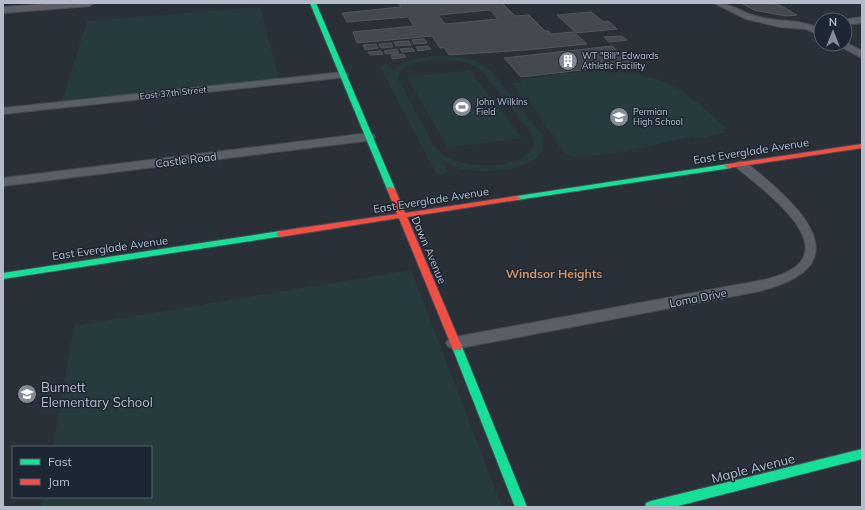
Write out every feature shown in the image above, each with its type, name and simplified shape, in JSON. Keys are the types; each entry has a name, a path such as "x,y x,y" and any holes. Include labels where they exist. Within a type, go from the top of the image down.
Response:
{"street":[{"path":"3,10 90,3"},
{"name":"Dawn Avenue","path":"314,3 455,343 521,507"},
{"path":"718,3 732,11 754,18 780,24 808,26 813,29"},
{"path":"761,30 813,25"},
{"path":"853,50 862,55"},
{"name":"East 37th Street","path":"3,111 344,75"},
{"name":"Castle Road","path":"3,182 369,137"},
{"name":"East Everglade Avenue","path":"3,276 403,217 862,146"},
{"name":"Loma Drive","path":"455,343 740,290 769,284 801,272 808,266 813,257 814,248 808,230 785,203 741,165"},
{"name":"Maple Avenue","path":"651,507 862,454"}],"green space":[{"path":"260,7 280,82 61,105 87,21"},
{"path":"437,56 469,59 481,64 491,71 543,136 543,147 539,156 531,162 520,166 495,171 471,171 444,163 449,173 437,175 379,65 389,64 393,70 411,60","holes":["430,60 468,63 481,70 531,133 534,145 530,152 521,159 500,165 475,165 459,162 446,157 434,146 398,79 399,74 406,67 420,62"]},
{"name":"John Wilkins Field","path":"470,70 522,138 448,148 407,77"},
{"path":"585,71 633,74 662,81 688,95 727,128 720,129 724,133 698,139 692,136 610,154 592,156 568,155 562,150 554,139 556,138 546,127 528,97 520,97 514,83 521,83 520,79"},
{"path":"411,270 502,507 42,507 44,498 152,498 152,446 53,446 74,326"}],"building":[{"path":"399,3 502,3 515,16 529,15 545,31 552,34 573,32 587,44 449,55 444,47 440,48 432,36 357,43 353,32 414,26 408,17 347,22 342,13 401,7","holes":["490,10 498,19 445,24 438,15"]},
{"path":"741,3 778,4 797,15 786,16 754,10"},
{"path":"591,12 604,22 608,21 617,29 576,33 557,15"},
{"path":"622,36 627,40 609,42 604,37"},
{"path":"424,39 427,43 414,44 412,40"},
{"path":"409,41 411,45 396,46 394,42"},
{"path":"391,43 393,47 381,48 379,44"},
{"path":"376,44 378,48 365,50 363,45"},
{"path":"428,46 431,49 418,51 416,47"},
{"name":"WT \"Bill\" Edwards Athletic Facility","path":"612,46 633,64 521,77 504,58"},
{"path":"412,48 415,51 402,52 400,49"},
{"path":"397,49 399,53 386,54 384,51"},
{"path":"381,51 383,54 370,55 368,52"},
{"path":"404,54 406,57 393,59 391,55"}],"traffic: fast":[{"path":"313,3 391,189"},
{"path":"517,198 728,166"},
{"path":"3,276 280,234"},
{"path":"457,347 521,507"},
{"path":"651,507 862,454"}],"traffic: jam":[{"path":"728,166 862,146"},
{"path":"391,189 457,347"},
{"path":"280,234 517,198"}],"place":[{"name":"WT \"Bill\" Edwards Athletic Facility","path":"568,61"},
{"name":"John Wilkins Field","path":"462,107"},
{"name":"Permian High School","path":"619,117"},
{"name":"Burnett Elementary School","path":"27,394"}],"district":[{"name":"Windsor Heights","path":"554,274"}]}
